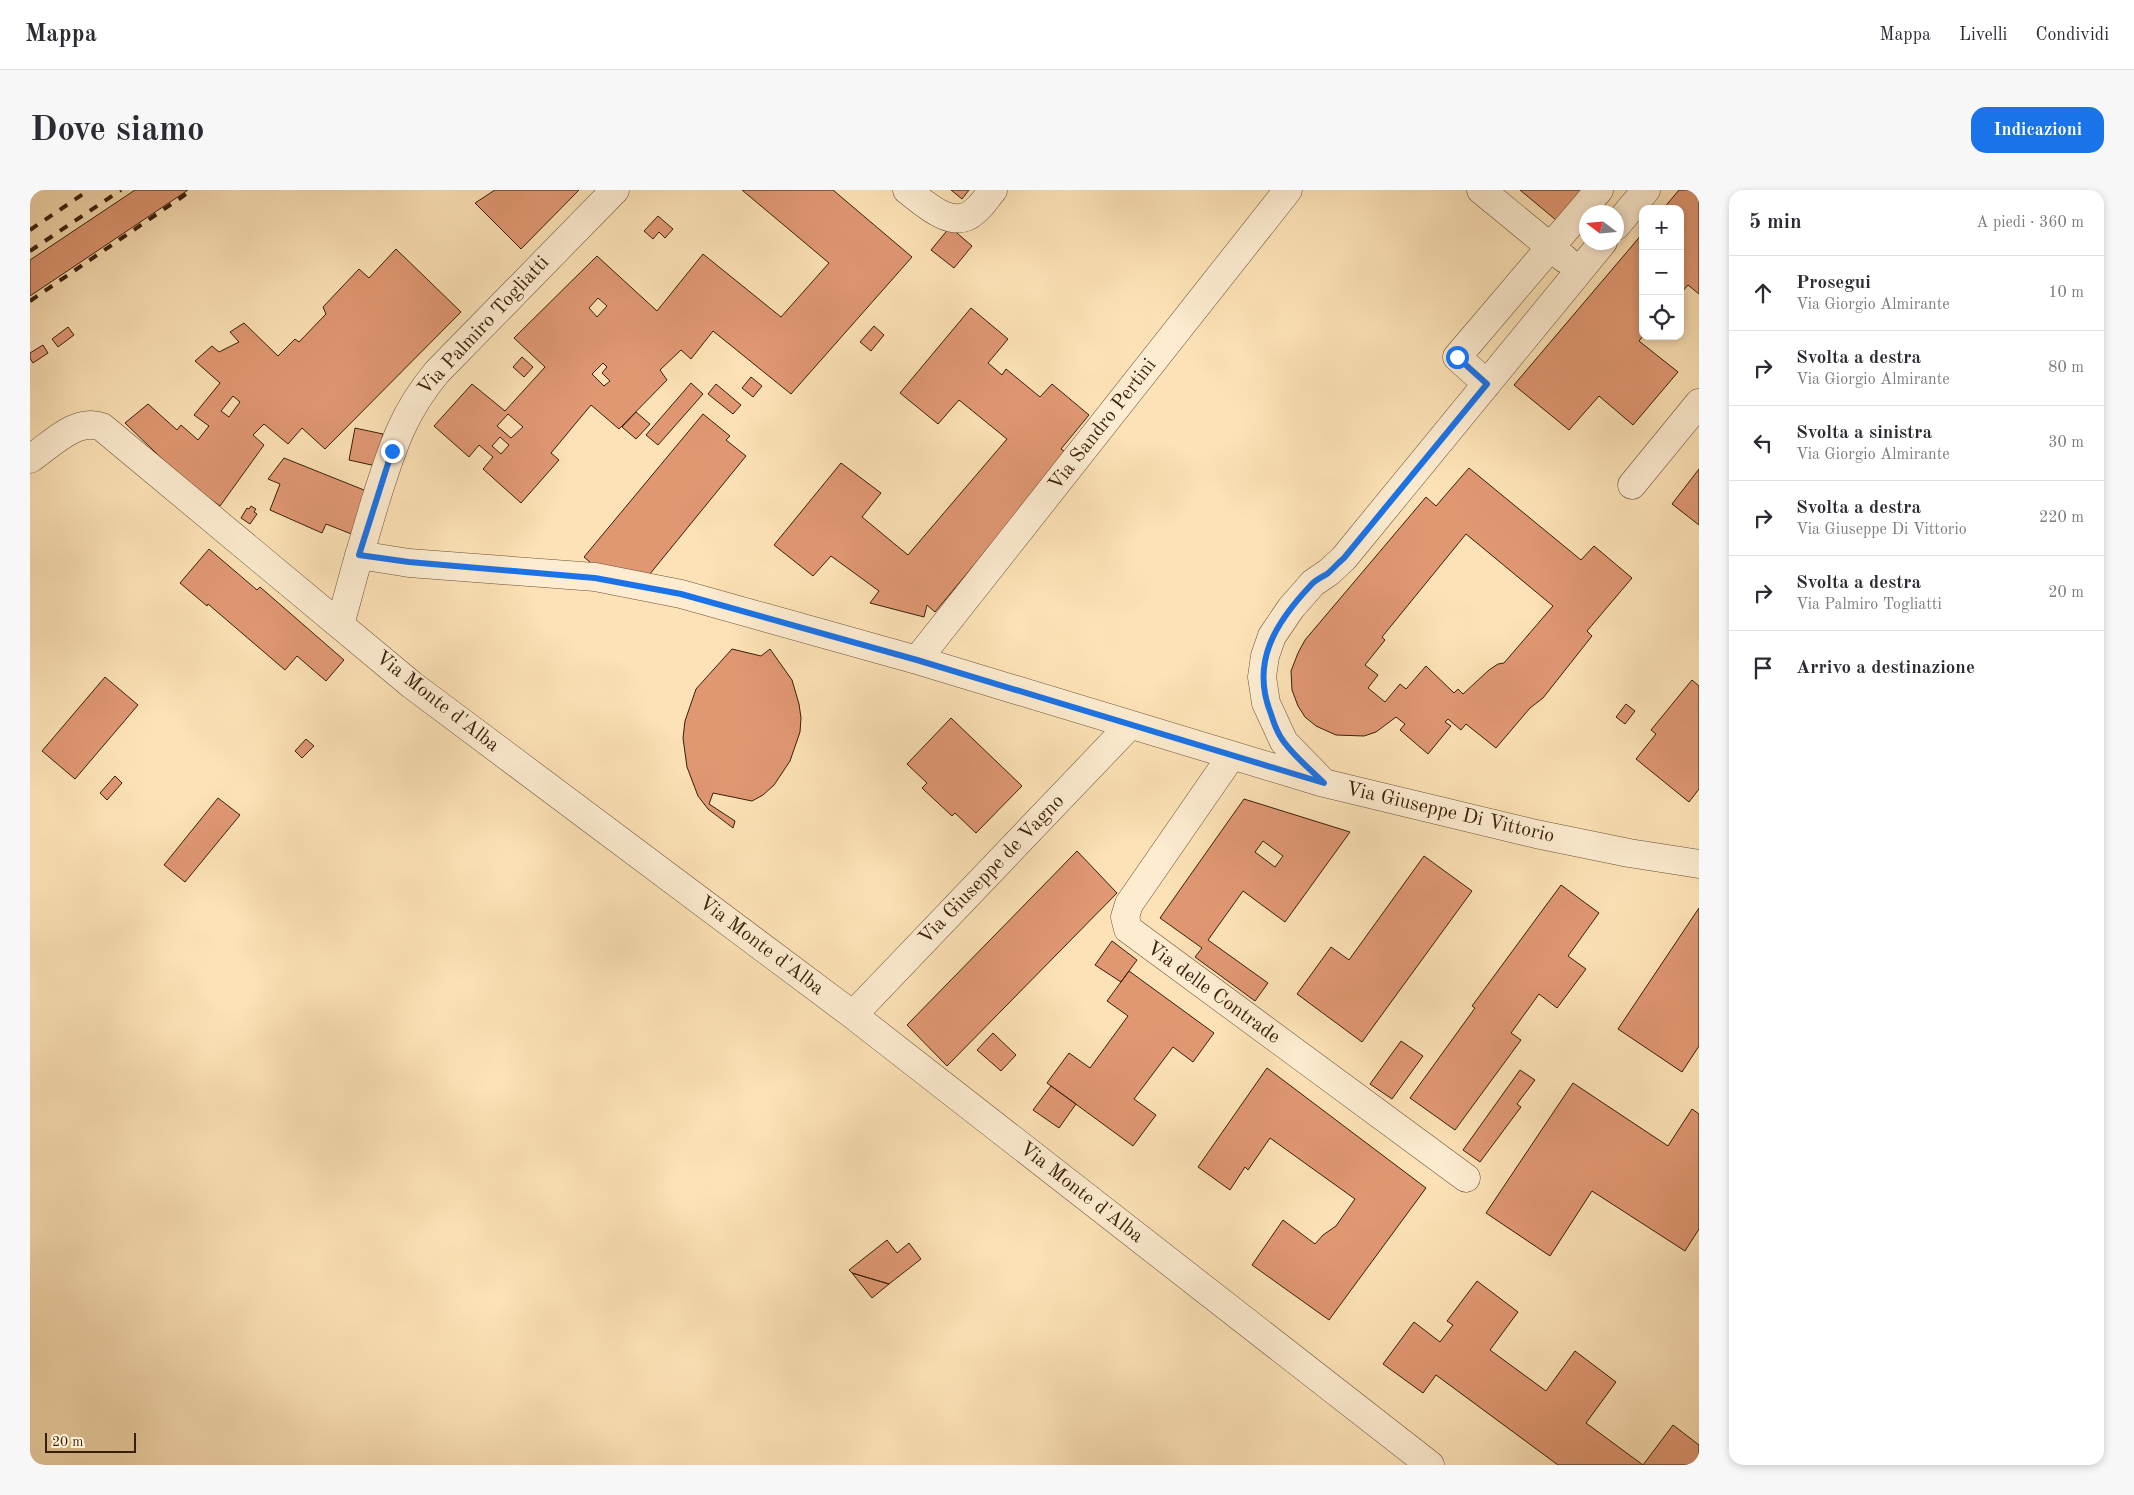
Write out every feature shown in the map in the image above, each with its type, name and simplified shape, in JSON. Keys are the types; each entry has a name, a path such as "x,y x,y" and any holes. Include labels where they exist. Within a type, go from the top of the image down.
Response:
{"street":[{"name":"Via Palmiro Togliatti","path":"340,625 359,555 392,451 404,419 419,393 569,235 615,190"},
{"path":"907,190 933,211 947,217 962,218 974,213 993,190"},
{"name":"Via Sandro Pertini","path":"917,660 1288,190"},
{"path":"1481,190 1580,271"},
{"path":"1487,384 1457,357 1598,190"},
{"path":"1624,216 1646,190"},
{"path":"1324,783 1284,742 1266,703 1262,677 1265,656 1272,636 1291,608 1313,583 1344,558 1597,250"},
{"path":"1632,485 1699,403"},
{"name":"Via Monte d'Alba","path":"30,459 78,426 94,424 108,432 412,684 500,752 853,1015 1430,1465"},
{"name":"Via Giuseppe Di Vittorio","path":"359,555 409,562 605,579 681,594 917,660 1324,783 1536,834 1630,854 1699,864"},
{"name":"Via Giuseppe de Vagno","path":"853,1015 1130,725"},
{"name":"Via delle Contrade","path":"1232,755 1129,904 1124,917 1128,929 1466,1178"}],"building":[{"path":"135,190 188,190 30,296 30,260"},
{"path":"495,190 579,190 521,249 475,203"},
{"path":"742,190 833,190 912,257 791,394 713,331 691,359 681,350 660,370 667,380 619,429 591,405 551,453 559,460 521,503 483,469 493,457 479,445 469,457 434,426 472,384 505,411 545,367 514,338 597,256 657,311 703,254 781,317 829,263","holes":["598,298 607,306 597,317 589,308","603,363 607,367 602,373 610,381 604,386 592,374","508,414 523,427 511,438 497,426","500,437 509,445 501,454 492,446"]},
{"path":"951,190 969,190 962,199"},
{"path":"1520,190 1581,190 1556,220"},
{"path":"1679,190 1699,190 1699,294 1688,285 1684,290 1684,205 1666,205"},
{"path":"658,216 673,229 665,238 659,232 653,239 644,231"},
{"path":"950,227 972,246 954,268 931,250"},
{"path":"1639,238 1639,341 1678,372 1633,425 1599,396 1569,430 1514,385"},
{"path":"396,249 461,312 325,449 302,428 288,444 264,424 253,435 264,445 220,506 185,481 125,423 148,404 177,430 181,425 198,440 209,426 194,415 220,383 195,361 212,346 219,352 239,342 230,332 244,323 278,356 295,339 299,342 326,314 323,307 359,269 369,278","holes":["233,396 240,402 229,417 221,411"]},
{"path":"971,308 1008,339 988,363 1002,375 1006,369 1040,397 1052,384 1089,415 1061,449 1067,453 935,612 927,605 924,617 870,603 879,591 831,556 813,576 774,545 841,463 881,493 862,517 908,555 1007,439 959,400 938,424 900,393"},
{"path":"874,326 884,335 871,351 860,342"},
{"path":"68,327 74,335 58,347 52,339"},
{"path":"43,345 48,353 33,363 30,353"},
{"path":"522,357 533,367 524,377 513,367"},
{"path":"751,377 762,386 753,397 742,388"},
{"path":"691,383 703,394 658,445 646,435"},
{"path":"716,384 741,405 733,414 708,394"},
{"path":"636,412 650,424 636,439 622,427"},
{"path":"703,414 730,436 726,440 746,456 649,575 597,568 584,557"},
{"path":"355,428 383,434 376,466 349,460"},
{"path":"284,458 369,492 354,535 326,524 322,533 270,510 280,484 268,479"},
{"path":"1469,468 1581,560 1594,546 1632,578 1587,631 1592,636 1543,698 1530,708 1496,748 1466,724 1461,730 1448,719 1445,722 1451,726 1428,754 1400,730 1405,724 1396,717 1376,732 1364,736 1336,735 1316,726 1305,717 1298,706 1292,690 1291,671 1305,640 1426,497 1436,506","holes":["1466,534 1553,606 1504,663 1498,664 1489,670 1463,694 1458,689 1454,693 1426,666 1406,689 1400,684 1385,702 1368,688 1378,675 1365,665 1385,640 1382,637"]},
{"path":"1699,469 1699,525 1672,504"},
{"path":"251,506 256,509 254,512 257,514 250,524 241,518 247,508 249,509"},
{"path":"209,549 257,590 260,587 344,660 326,681 297,656 285,670 208,604 207,606 180,583"},
{"path":"732,649 761,656 770,649 792,680 801,718 800,732 790,761 774,785 763,795 752,801 713,793 709,804 735,821 733,828 708,809 698,796 687,767 683,738 685,721 696,689"},
{"path":"105,677 138,705 75,779 42,751"},
{"path":"1692,680 1699,686 1699,789 1689,802 1636,759 1656,734 1651,730"},
{"path":"1626,704 1635,711 1625,724 1616,717"},
{"path":"951,718 1022,786 976,833 955,813 952,816 922,788 927,783 907,764"},
{"path":"306,739 314,746 302,758 295,751"},
{"path":"115,776 122,783 107,800 100,793"},
{"path":"218,798 240,815 185,882 164,865"},
{"path":"1244,799 1350,832 1285,922 1243,891 1208,940 1268,983 1255,1001 1195,957 1202,948 1160,918","holes":["1263,841 1283,856 1275,867 1255,852"]},
{"path":"1077,851 1117,893 947,1066 907,1025"},
{"path":"1424,856 1472,891 1362,1042 1297,994 1331,947 1349,960"},
{"path":"1561,885 1599,913 1568,956 1586,969 1557,1008 1539,994 1511,1033 1521,1040 1455,1130 1410,1098 1475,1008 1472,1006"},
{"path":"1699,908 1699,1046 1682,1072 1618,1029"},
{"path":"1112,941 1137,960 1121,982 1095,965"},
{"path":"1129,971 1214,1033 1193,1062 1173,1047 1134,1099 1156,1115 1133,1146 1047,1083 1069,1053 1090,1068 1128,1016 1107,1001"},
{"path":"993,1033 1016,1055 1001,1071 977,1050"},
{"path":"1401,1041 1423,1056 1392,1099 1370,1084"},
{"path":"1267,1068 1426,1188 1329,1320 1252,1265 1283,1220 1315,1244 1323,1235 1336,1226 1355,1199 1270,1138 1248,1170 1245,1167 1230,1190 1198,1167"},
{"path":"1520,1070 1535,1080 1517,1104 1521,1107 1480,1162 1463,1150"},
{"path":"1573,1083 1668,1146 1692,1109 1699,1114 1699,1229 1685,1251 1592,1191 1550,1256 1486,1213"},
{"path":"1051,1086 1076,1104 1059,1128 1033,1110"},
{"path":"887,1240 897,1253 909,1243 921,1259 889,1284 852,1273 849,1270"},
{"path":"852,1273 862,1276 889,1284 872,1298"},
{"path":"1477,1281 1518,1312 1490,1350 1546,1391 1575,1351 1616,1382 1586,1423 1643,1465 1558,1465 1436,1375 1423,1393 1383,1364 1414,1322 1440,1342 1453,1325 1447,1321"},
{"path":"1673,1425 1699,1445 1699,1465 1643,1465"}],"railway":[{"path":"30,230 89,190"},
{"path":"30,251 121,190"},
{"path":"30,301 192,190"}],"route":[{"path":"392,451 359,555 409,562 595,578 681,594 917,660 1324,783 1284,742 1275,725 1266,703 1262,677 1265,656 1272,636 1291,608 1313,583 1344,558 1487,384 1457,357"}]}
